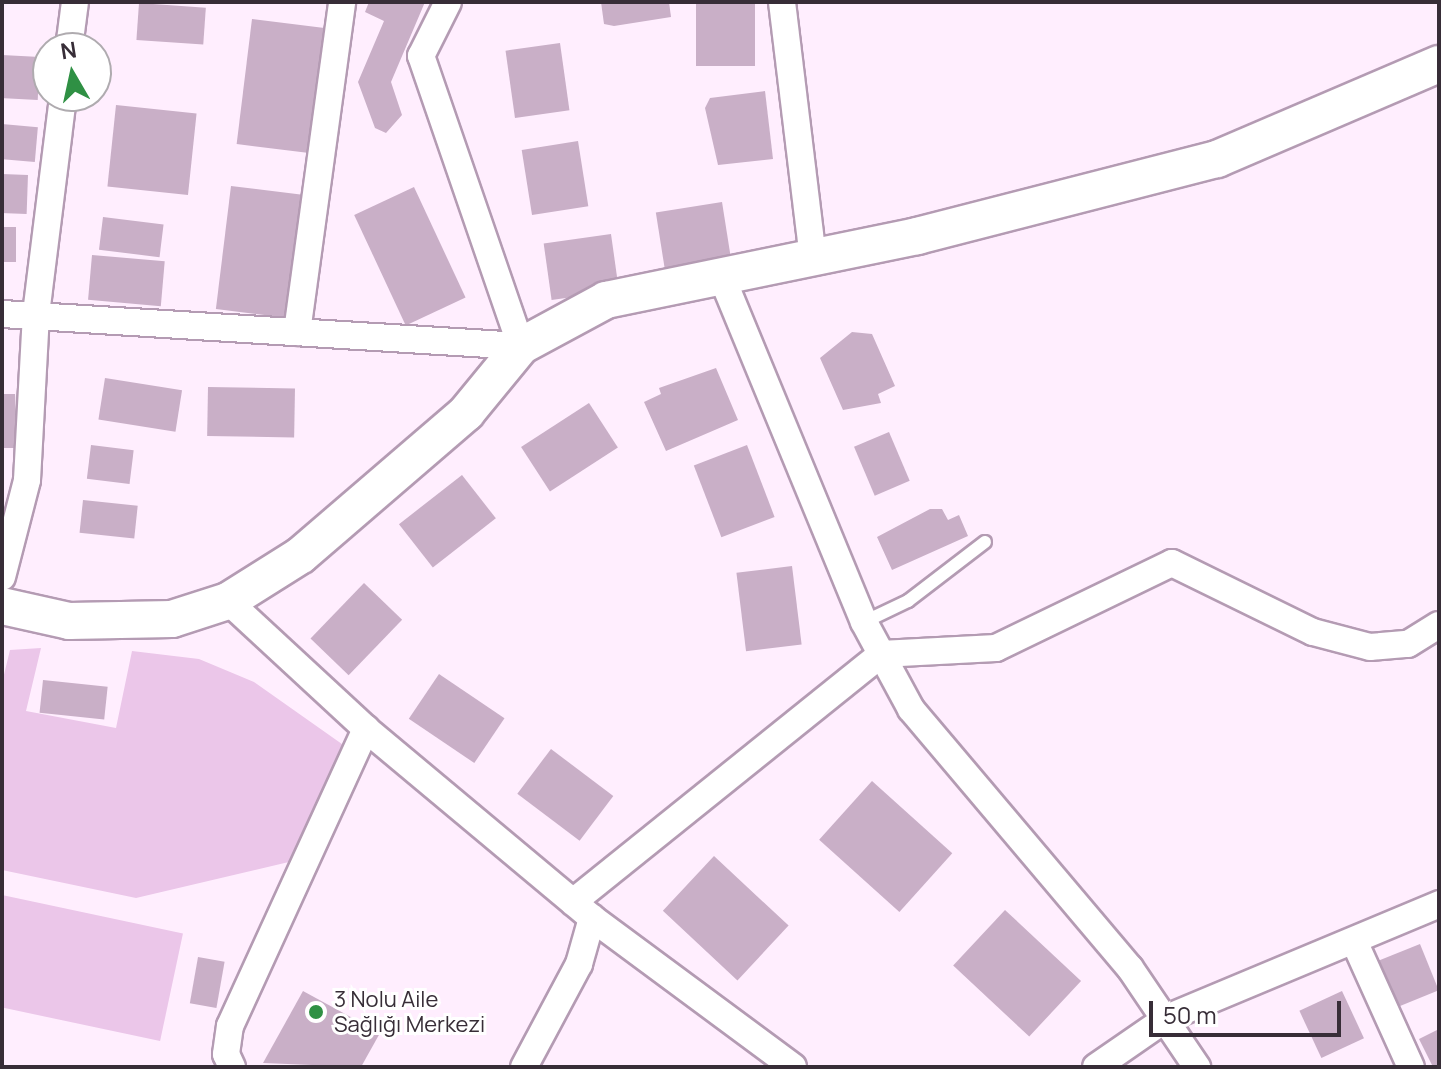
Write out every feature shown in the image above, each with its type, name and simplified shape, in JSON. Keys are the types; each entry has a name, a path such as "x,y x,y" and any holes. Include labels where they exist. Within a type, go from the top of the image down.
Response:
{"street":[{"path":"71,32 75,2"},
{"path":"297,332 342,2"},
{"path":"448,2 421,56 521,346"},
{"path":"782,2 813,257"},
{"path":"2,606 69,621 172,619 228,601 301,555 466,413 521,346 606,300 813,257 1217,159 1439,64"},
{"path":"2,577 27,480 36,314 61,112"},
{"path":"721,275 864,622 911,709 1167,1018 1197,1067"},
{"path":"2,314 521,346"},
{"path":"524,1067 579,964 583,910 881,654 996,648 1172,563 1313,632 1370,647 1408,644 1439,625"},
{"path":"228,601 366,729 583,910 793,1067"},
{"path":"232,1067 226,1054 230,1026 366,729"},
{"path":"1096,1067 1167,1018 1439,904"},
{"path":"1354,941 1411,1067"}],"lane":[{"path":"864,622 908,601 985,542"}],"shaded area":[{"path":"41,648 26,711 116,728 132,651 199,659 254,682 349,749 293,861 136,898 2,870 2,683 10,650"},
{"path":"2,895 183,933 160,1041 2,1007"}],"building":[{"path":"369,2 425,2 391,82 402,115 386,133 375,128 358,82 384,21 365,12"},
{"path":"601,2 669,2 671,17 614,26 604,24"},
{"path":"696,2 755,2 755,66 696,66"},
{"path":"139,3 206,8 203,45 136,40"},
{"path":"252,19 326,28 311,153 237,144"},
{"path":"560,43 569,110 515,118 506,51"},
{"path":"2,55 32,57 32,100 2,98"},
{"path":"765,91 773,159 718,165 705,108 710,98"},
{"path":"116,105 197,113 188,195 107,187"},
{"path":"2,124 38,127 35,162 2,159"},
{"path":"578,141 588,206 532,215 522,150"},
{"path":"2,174 28,175 27,214 2,213"},
{"path":"231,186 304,195 289,318 216,309"},
{"path":"414,187 466,298 406,325 354,215"},
{"path":"722,202 731,261 665,272 656,212"},
{"path":"103,217 164,224 160,257 99,250"},
{"path":"2,227 16,227 16,262 2,262"},
{"path":"611,234 619,290 552,300 544,243"},
{"path":"92,255 165,261 161,306 88,300"},
{"path":"852,332 872,334 895,386 878,394 881,403 843,410 820,358"},
{"path":"716,368 738,420 666,451 644,402 661,394 659,388"},
{"path":"105,378 182,390 175,432 98,419"},
{"path":"208,387 295,389 294,438 207,436"},
{"path":"2,394 15,394 18,448 2,448"},
{"path":"589,403 618,447 550,492 521,447"},
{"path":"889,432 910,481 875,496 854,447"},
{"path":"91,445 134,450 130,484 87,479"},
{"path":"747,445 775,517 721,537 694,465"},
{"path":"462,475 496,518 433,568 399,524"},
{"path":"83,500 138,506 134,539 80,533"},
{"path":"930,509 942,509 948,520 959,515 968,536 892,570 877,537"},
{"path":"792,566 802,644 746,651 736,573"},
{"path":"364,583 402,620 349,675 311,638"},
{"path":"439,674 504,718 474,763 409,719"},
{"path":"43,680 108,687 104,720 40,713"},
{"path":"551,749 613,796 580,841 517,794"},
{"path":"872,781 952,853 899,912 819,840"},
{"path":"714,856 789,926 737,980 663,911"},
{"path":"1005,910 1081,981 1029,1037 953,966"},
{"path":"1420,944 1439,990 1397,1007 1378,961"},
{"path":"198,957 225,962 216,1008 190,1003"},
{"name":"3 Nolu Aile Sağlığı Merkezi","path":"303,991 380,1033 361,1067 263,1063"},
{"path":"1342,991 1364,1038 1321,1058 1299,1011"},
{"path":"1439,1029 1439,1067 1433,1067 1419,1039"}],"place":[{"name":"3 Nolu Aile Sağlığı Merkezi","path":"316,1012"}]}
